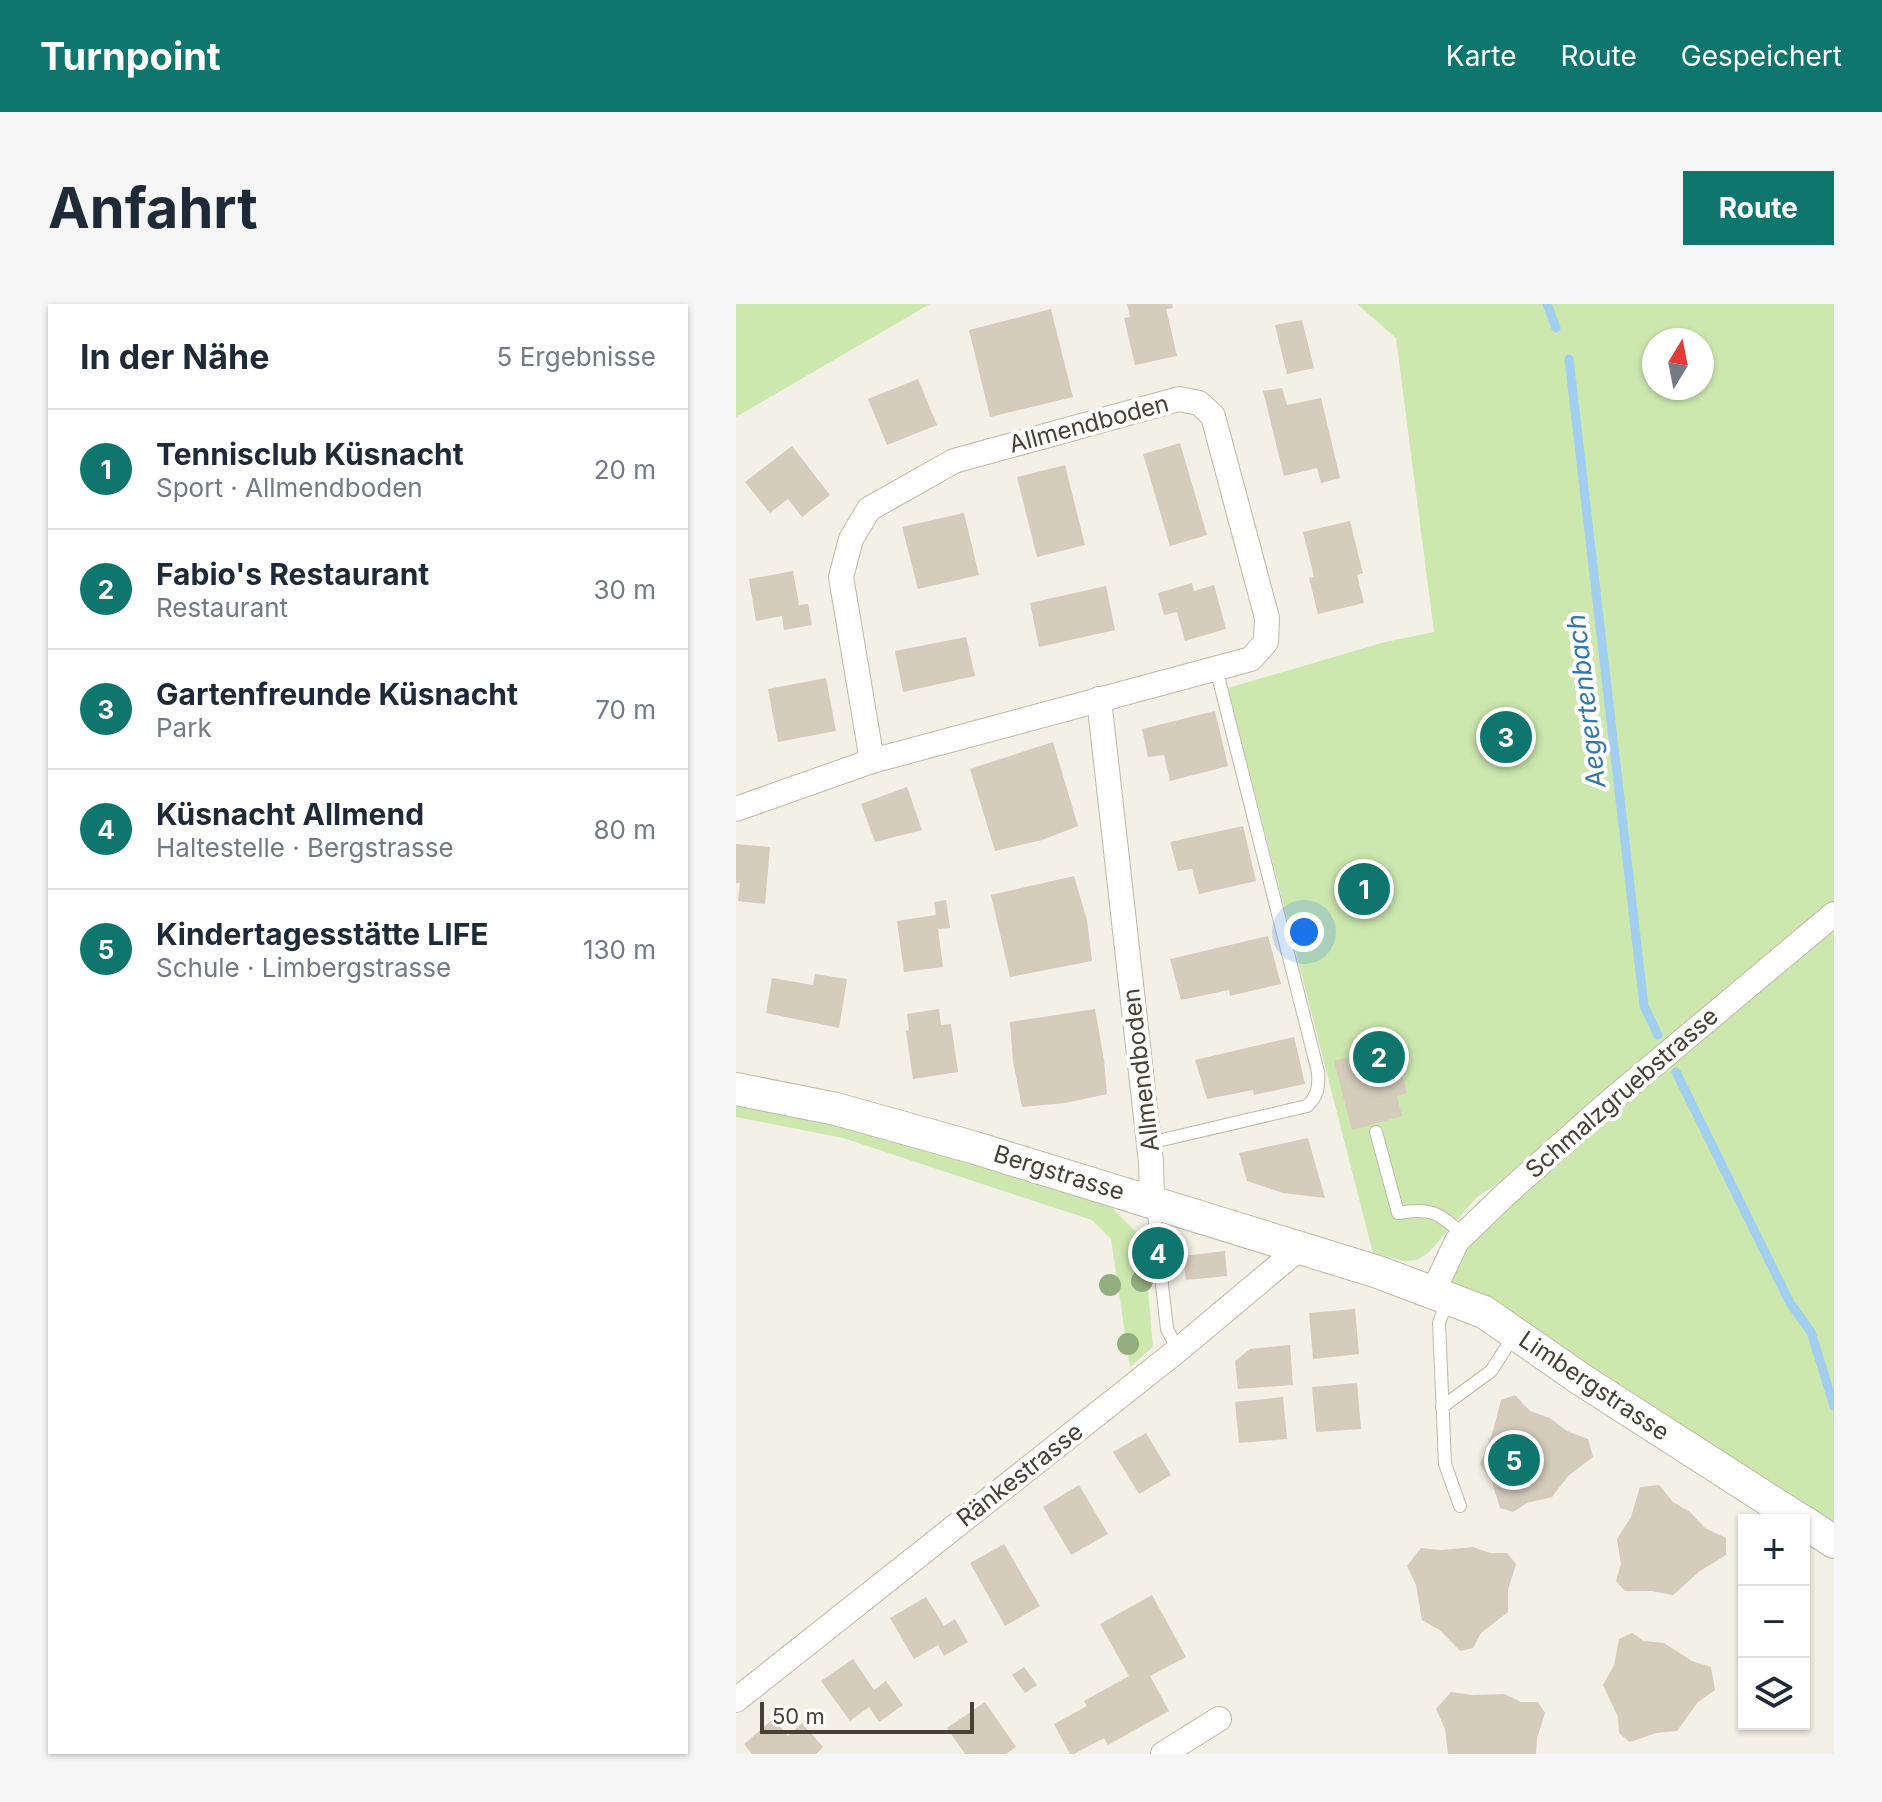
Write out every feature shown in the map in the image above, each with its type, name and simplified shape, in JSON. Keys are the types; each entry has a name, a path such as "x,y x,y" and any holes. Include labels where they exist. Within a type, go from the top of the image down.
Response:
{"street":[{"name":"Allmendboden","path":"736,809 872,761 1251,659 1266,642 1267,618 1213,416 1199,403 1179,399 954,461 869,509 851,539 841,577 872,761"},
{"name":"Allmendboden","path":"1099,699 1149,1143 1152,1202"},
{"name":"Schmalzgruebstrasse","path":"1441,1295 1446,1260 1463,1235 1607,1104 1834,914"},
{"name":"Bergstrasse","path":"736,1089 836,1109 1378,1272"},
{"name":"Ränkestrasse","path":"736,1700 1178,1350 1301,1247"},
{"name":"Limbergstrasse","path":"1378,1272 1484,1312 1582,1380 1791,1514"},
{"name":"Limbergstrasse","path":"1810,1526 1834,1542"},
{"path":"1163,1754 1219,1719"}],"lane":[{"path":"1149,1143 1307,1106 1315,1098 1319,1086 1216,668"},
{"path":"1376,1132 1398,1213 1429,1211 1443,1216 1463,1235"},
{"path":"1152,1202 1167,1329 1178,1350"},
{"path":"1441,1295 1439,1323 1445,1464 1460,1506"},
{"path":"1442,1407 1491,1371 1516,1333"}],"green space":[{"path":"736,304 930,304 736,417"},
{"path":"1357,304 1834,304 1834,1542 1810,1527 1810,1514 1789,1514 1433,1292 1514,1173 1477,1197 1429,1252 1417,1260 1405,1261 1373,1253 1228,688 1385,642 1434,632 1396,338"},
{"path":"736,1103 841,1124 1107,1203 1136,1232 1145,1257 1153,1347 1130,1367 1111,1239 1092,1220 843,1138 736,1117"}],"building":[{"path":"1127,304 1172,304 1173,308 1166,309 1177,356 1135,365 1124,318 1130,317"},
{"path":"1051,309 1073,397 990,417 969,330"},
{"path":"1302,320 1314,368 1287,374 1275,325"},
{"path":"918,379 937,425 887,445 868,399"},
{"path":"1282,388 1287,405 1321,398 1340,478 1321,483 1317,468 1284,476 1263,391"},
{"path":"1180,443 1207,535 1170,546 1143,454"},
{"path":"792,446 830,495 802,517 788,499 770,513 745,482"},
{"path":"1065,465 1085,545 1037,557 1017,477"},
{"path":"964,513 979,575 918,589 902,527"},
{"path":"1350,521 1363,573 1357,575 1364,603 1318,614 1309,578 1314,577 1303,532"},
{"path":"793,571 799,605 808,604 812,625 784,630 782,616 756,621 749,579"},
{"path":"1192,583 1194,591 1214,585 1226,629 1185,641 1177,612 1164,615 1158,593"},
{"path":"1106,586 1115,630 1039,647 1030,603"},
{"path":"966,637 975,676 903,692 895,651"},
{"path":"826,678 836,731 778,742 768,689"},
{"path":"1215,711 1228,766 1170,781 1164,755 1148,757 1142,729"},
{"path":"1053,742 1078,826 1042,840 995,851 970,769"},
{"path":"907,787 922,830 875,842 861,804"},
{"path":"1243,826 1256,881 1199,894 1192,869 1178,871 1170,842"},
{"path":"736,844 770,847 765,904 738,901 740,883 736,883"},
{"path":"1074,876 1087,920 1092,961 1010,977 991,895"},
{"path":"946,900 950,928 938,929 943,967 904,972 897,921 936,915 934,902"},
{"path":"1268,936 1281,984 1230,996 1229,990 1181,1000 1170,959"},
{"path":"815,974 847,979 839,1028 766,1013 772,978 813,985"},
{"path":"939,1009 941,1025 951,1024 958,1072 913,1079 906,1031 909,1030 907,1014"},
{"path":"1095,1009 1107,1094 1065,1103 1022,1107 1013,1061 1010,1022"},
{"path":"1294,1037 1305,1084 1254,1095 1253,1090 1207,1099 1195,1060"},
{"path":"1394,1045 1407,1093 1397,1096 1402,1116 1352,1130 1334,1061"},
{"path":"1308,1138 1325,1198 1283,1193 1247,1181 1239,1153"},
{"path":"1225,1251 1227,1276 1186,1280 1183,1256"},
{"path":"1355,1309 1359,1354 1313,1359 1309,1313"},
{"path":"1290,1345 1293,1385 1238,1389 1235,1361 1250,1349"},
{"path":"1357,1383 1361,1429 1316,1432 1312,1387"},
{"path":"1515,1395 1530,1411 1588,1439 1593,1457 1568,1476 1552,1497 1527,1503 1513,1512 1500,1508 1492,1482 1480,1464 1501,1400"},
{"path":"1283,1397 1287,1439 1239,1443 1235,1402"},
{"path":"1146,1433 1171,1475 1139,1494 1113,1452"},
{"path":"1079,1485 1108,1534 1071,1555 1043,1507"},
{"path":"1659,1485 1673,1502 1690,1512 1705,1528 1726,1538 1726,1555 1700,1571 1673,1595 1625,1591 1616,1581 1621,1564 1617,1539 1631,1517 1640,1487"},
{"path":"1004,1544 1040,1606 1005,1626 970,1563"},
{"path":"1473,1547 1490,1553 1507,1553 1516,1564 1508,1590 1508,1612 1481,1633 1473,1648 1460,1651 1441,1631 1422,1620 1416,1585 1407,1566 1421,1548 1442,1550"},
{"path":"1152,1595 1186,1657 1150,1676 1169,1711 1108,1745 1104,1738 1070,1754 1054,1724 1087,1706 1084,1701 1129,1676 1100,1624"},
{"path":"926,1597 944,1626 955,1619 968,1642 944,1656 938,1645 914,1659 890,1618"},
{"path":"1632,1633 1644,1641 1664,1643 1692,1661 1711,1667 1715,1690 1698,1702 1677,1731 1656,1733 1630,1742 1619,1733 1618,1717 1603,1685 1614,1665 1619,1639"},
{"path":"853,1659 874,1690 886,1681 903,1705 879,1722 869,1707 850,1721 821,1681"},
{"path":"1024,1667 1037,1685 1025,1693 1012,1675"},
{"path":"1451,1692 1504,1694 1521,1702 1538,1702 1545,1713 1537,1738 1536,1754 1448,1754 1445,1729 1436,1709"},
{"path":"985,1702 1016,1747 1006,1754 965,1754 947,1728"},
{"path":"773,1719 788,1736 802,1723 823,1747 816,1754 752,1754 744,1744"}],"waterway":[{"name":"Aegertenbach","path":"1547,304 1556,328"},
{"name":"Aegertenbach","path":"1569,359 1644,1006 1658,1035"},
{"name":"Aegertenbach","path":"1676,1072 1790,1303 1811,1332 1834,1406"}],"place":[{"name":"Gartenfreunde Küsnacht","path":"1506,737"},
{"name":"Tennisclub Küsnacht","path":"1364,889"},
{"name":"Fabio's Restaurant","path":"1379,1057"},
{"name":"Küsnacht Allmend","path":"1158,1253"},
{"name":"Kindertagesstätte LIFE","path":"1514,1460"}]}
